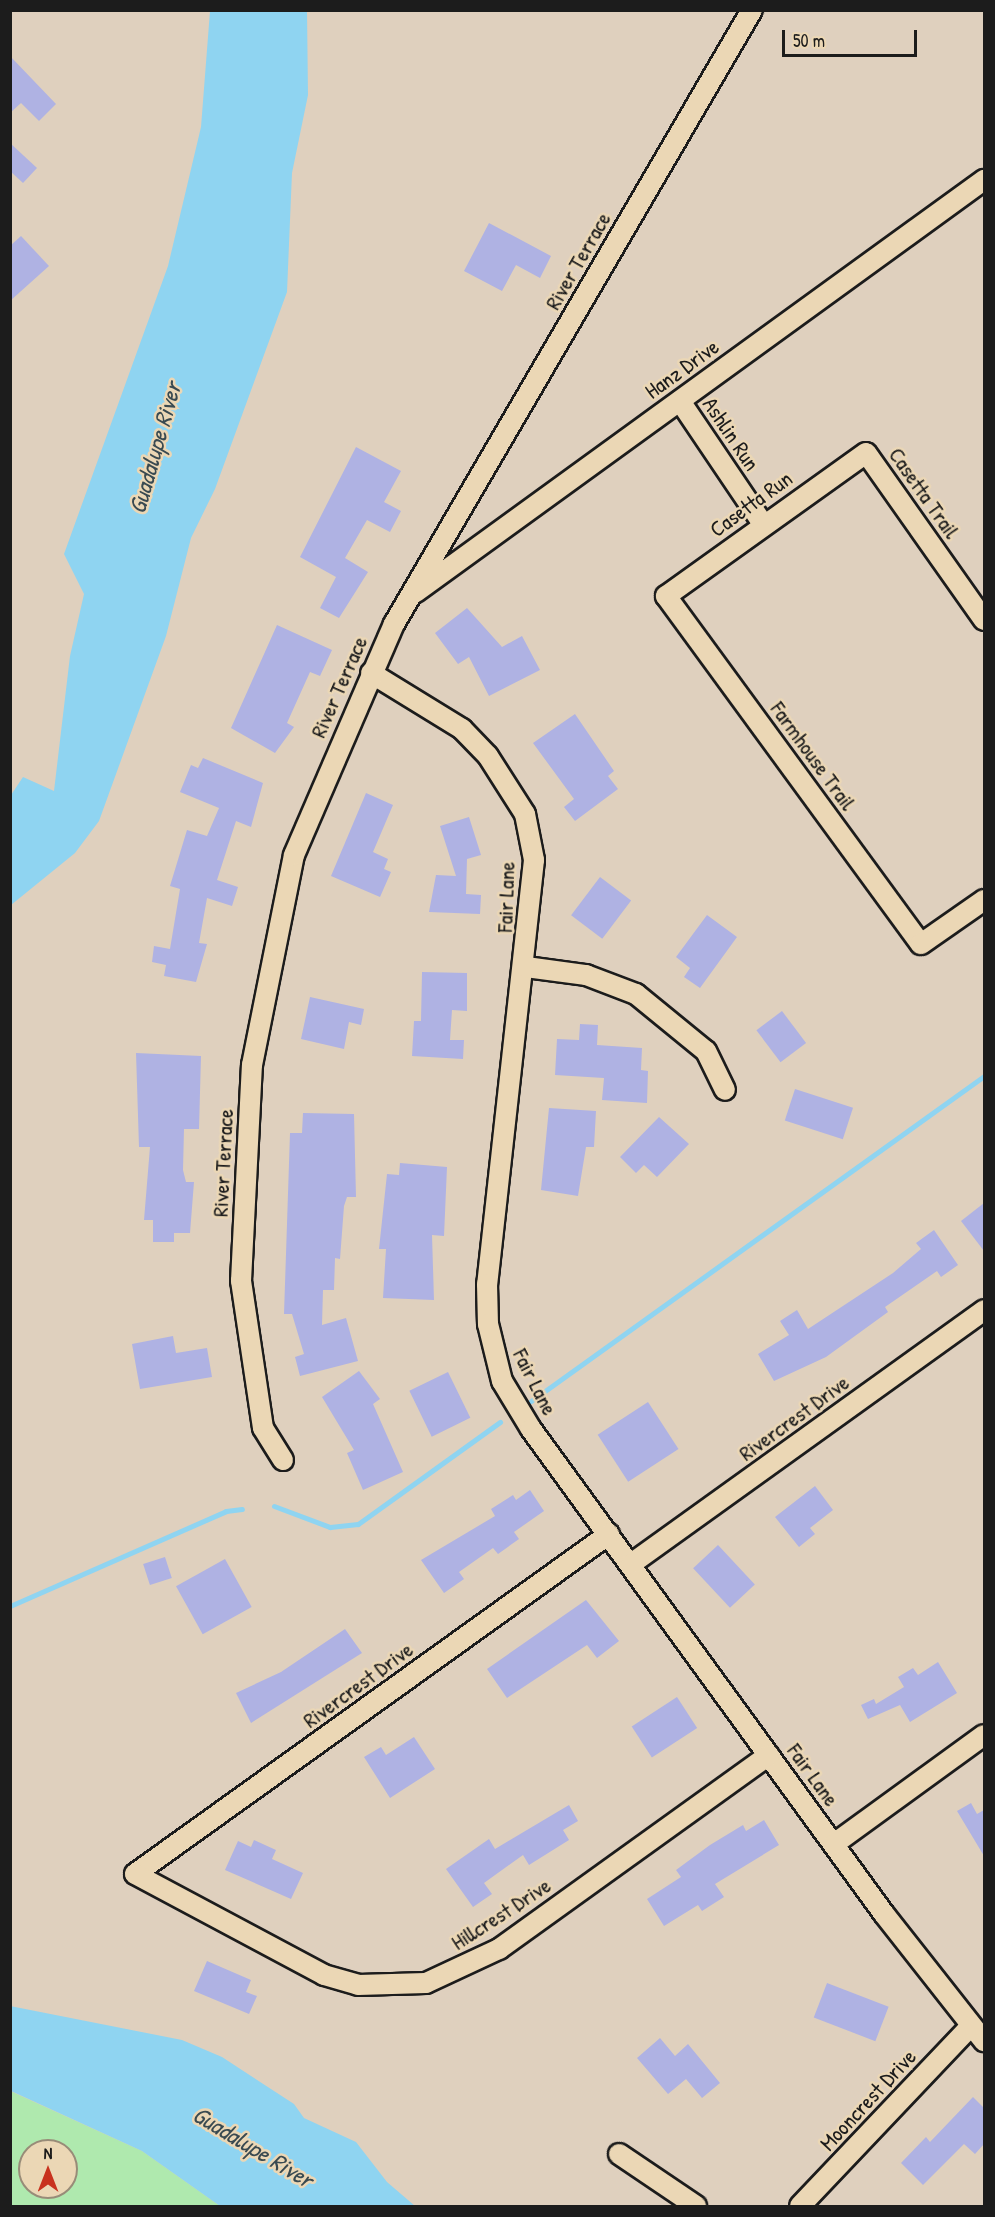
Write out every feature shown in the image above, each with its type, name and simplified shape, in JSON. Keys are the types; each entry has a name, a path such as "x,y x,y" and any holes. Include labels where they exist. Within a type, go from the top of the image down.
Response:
{"street":[{"name":"River Terrace","path":"283,1460 263,1428 244,1316 252,1065 294,855 371,673 409,598 752,10"},
{"name":"Hanz Drive","path":"409,598 984,180"},
{"name":"Ashlin Run","path":"680,401 763,524"},
{"name":"Casetta Run","path":"666,596 763,524 866,453"},
{"name":"Casetta Trail","path":"866,453 984,620"},
{"name":"Farmhouse Trail","path":"666,596 921,944 984,900"},
{"name":"Fair Lane","path":"371,673 462,729 516,796 534,860 526,967 487,1284 488,1324 502,1381 531,1429 769,1755 984,2041"},
{"path":"526,967 586,975 636,994 706,1051 725,1090"},
{"name":"Rivercrest Drive","path":"631,1564 984,1310"},
{"name":"Rivercrest Drive","path":"135,1874 609,1534"},
{"path":"834,1844 984,1735"},
{"name":"Hillcrest Drive","path":"135,1874 324,1975 358,1985 426,1983 499,1949 769,1755"},
{"name":"Mooncrest Drive","path":"800,2206 971,2026"},
{"path":"619,2154 696,2206"}],"green space":[{"path":"10,2091 142,2151 220,2206 11,2206"}],"water":[{"name":"Guadalupe River","path":"210,11 307,11 308,95 292,173 287,292 215,489 191,538 166,636 99,821 75,853 11,905 11,795 23,777 54,791 70,656 84,594 64,554 168,266 201,127"},
{"name":"Guadalupe River","path":"10,2006 182,2040 222,2057 294,2104 304,2118 356,2142 387,2182 415,2206 220,2206 142,2151 11,2091"}],"building":[{"path":"10,56 56,104 39,121 21,103 10,113"},
{"path":"10,143 37,168 23,183 10,171"},
{"path":"489,223 551,256 540,278 516,265 502,291 464,271"},
{"path":"21,236 49,266 10,301 10,246"},
{"path":"356,447 401,471 384,502 401,511 390,532 367,520 345,558 368,572 339,618 320,608 336,577 300,557"},
{"path":"467,608 502,647 522,636 540,670 489,696 469,657 458,664 435,633"},
{"path":"277,625 332,650 320,676 310,672 287,723 294,727 275,753 231,728"},
{"path":"575,714 614,771 608,776 618,789 575,821 564,807 574,799 533,743"},
{"path":"203,758 263,783 251,827 236,821 217,880 238,887 232,906 207,898 199,943 207,944 196,982 164,976 166,965 152,962 154,946 170,949 180,889 170,886 187,830 207,836 219,808 180,792 191,765 198,768"},
{"path":"366,793 393,805 373,852 388,859 384,869 391,872 380,897 331,876"},
{"path":"469,817 481,855 467,859 466,894 481,895 480,914 429,912 436,875 456,876 440,826"},
{"path":"600,877 631,900 602,939 571,915"},
{"path":"707,915 737,937 700,988 684,977 690,968 676,957"},
{"path":"422,972 467,973 467,1011 452,1010 450,1040 464,1040 463,1059 412,1056 414,1021 421,1021"},
{"path":"310,997 364,1009 361,1025 349,1022 344,1049 301,1039"},
{"path":"782,1011 806,1043 781,1062 756,1030"},
{"path":"580,1024 598,1025 597,1045 642,1048 641,1070 648,1071 647,1103 602,1100 604,1078 555,1075 557,1039 579,1040"},
{"path":"136,1053 201,1056 199,1129 184,1129 183,1170 186,1182 194,1182 190,1233 174,1233 174,1242 153,1242 153,1220 144,1220 150,1147 139,1147"},
{"path":"795,1089 853,1108 843,1139 785,1120"},
{"path":"549,1108 596,1111 594,1147 586,1147 578,1196 541,1190"},
{"path":"303,1113 354,1114 356,1197 347,1197 344,1206 340,1259 335,1258 334,1290 323,1290 322,1325 346,1318 358,1361 300,1376 295,1357 304,1354 292,1314 284,1314 290,1133 302,1133"},
{"path":"659,1117 689,1144 657,1177 644,1165 636,1173 620,1157"},
{"path":"400,1163 447,1167 444,1236 432,1235 434,1300 383,1298 386,1249 379,1249 387,1174 399,1175"},
{"path":"984,1203 984,1251 961,1221"},
{"path":"934,1230 958,1265 941,1277 937,1271 885,1307 888,1312 826,1357 774,1381 758,1354 789,1335 780,1321 797,1310 808,1329 893,1273 921,1249 916,1243"},
{"path":"173,1336 176,1353 207,1348 212,1377 140,1389 132,1344"},
{"path":"359,1371 380,1399 373,1404 403,1472 363,1490 347,1453 354,1450 322,1397"},
{"path":"448,1372 470,1418 432,1437 409,1391"},
{"path":"648,1402 678,1449 628,1482 598,1435"},
{"path":"815,1486 833,1510 810,1528 815,1534 799,1547 775,1517"},
{"path":"530,1490 544,1511 514,1532 519,1539 498,1554 493,1548 459,1572 464,1579 444,1593 421,1560 495,1516 491,1509 513,1495 516,1500"},
{"path":"718,1545 755,1584 730,1608 693,1568"},
{"path":"165,1557 172,1578 150,1585 143,1564"},
{"path":"225,1559 252,1607 203,1634 176,1586"},
{"path":"586,1600 619,1641 597,1658 587,1645 507,1698 487,1669"},
{"path":"345,1629 362,1653 251,1723 236,1693 281,1672"},
{"path":"938,1662 957,1693 910,1722 900,1705 868,1719 861,1705 874,1699 876,1704 904,1687 898,1677 913,1668 918,1675"},
{"path":"677,1697 697,1728 652,1757 632,1726"},
{"path":"414,1737 435,1769 390,1798 364,1757 381,1747 386,1755"},
{"path":"971,1803 977,1814 984,1810 984,1856 957,1811"},
{"path":"569,1805 578,1821 563,1830 569,1840 529,1865 523,1855 484,1883 492,1894 473,1907 446,1869 489,1839 495,1849"},
{"path":"764,1820 779,1845 715,1884 724,1897 702,1911 698,1905 664,1926 647,1899 681,1877 676,1870 710,1845 743,1825 746,1831"},
{"path":"254,1840 276,1850 272,1859 303,1873 291,1899 225,1870 238,1841 251,1847"},
{"path":"207,1961 251,1980 246,1992 257,1996 249,2014 194,1991"},
{"path":"827,1983 889,2007 875,2041 814,2018"},
{"path":"660,2038 675,2056 688,2044 720,2083 702,2098 686,2079 668,2094 637,2058"},
{"path":"973,2097 984,2108 984,2144 975,2154 964,2144 923,2185 901,2163 926,2137 930,2142"}],"waterway":[{"path":"531,1401 984,1076"},
{"path":"274,1506 330,1527 358,1524 500,1422"},
{"path":"10,1606 226,1511 242,1509"}]}
